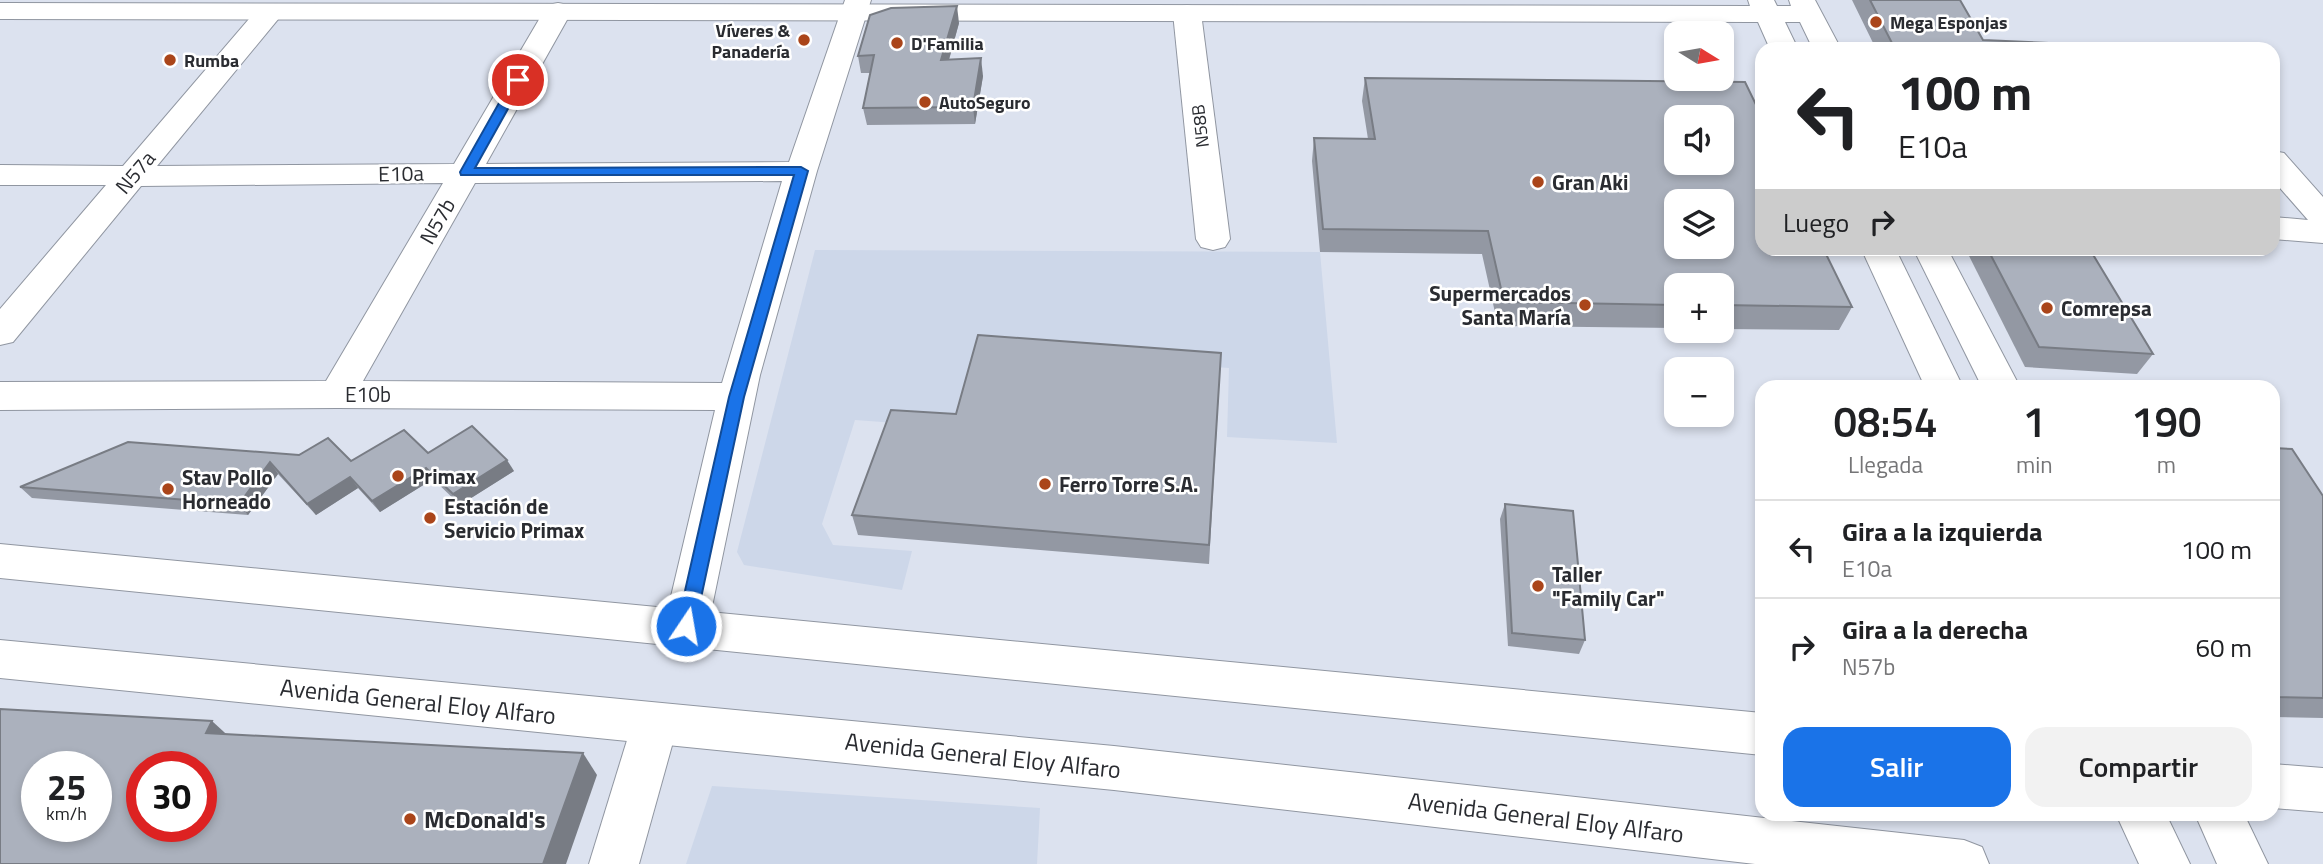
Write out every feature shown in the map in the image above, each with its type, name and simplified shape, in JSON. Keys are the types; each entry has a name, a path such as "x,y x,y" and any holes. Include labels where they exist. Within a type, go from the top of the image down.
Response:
{"street":[{"path":"686,626 737,397 801,171 856,6"},
{"path":"0,11 558,11 856,6 1187,13 1806,7 1824,42"},
{"path":"1764,7 1781,42"},
{"name":"N57b","path":"337,394 558,11"},
{"name":"N57a","path":"0,333 270,12"},
{"name":"N58B","path":"1187,13 1213,239"},
{"path":"2280,168 2323,217"},
{"name":"E10a","path":"0,175 801,171"},
{"path":"2280,229 2323,232"},
{"path":"1882,256 1941,380"},
{"path":"1934,256 1997,380"},
{"name":"E10b","path":"0,397 337,394 737,397"},
{"path":"0,561 686,626 1755,733"},
{"name":"Avenida General Eloy Alfaro","path":"0,659 1114,768 1964,864"},
{"path":"614,864 654,724"},
{"path":"2280,787 2323,790"},
{"path":"2144,821 2165,864"},
{"path":"2222,821 2243,864"}],"shaded area":[{"name":"Ferro Torre S.A.","path":"815,250 1320,252 1337,443 1227,437 1229,368 974,349 951,427 855,420 822,524 833,545 912,551 902,590 744,565 737,552"},
{"path":"712,786 1040,808 1037,864 686,864"}],"building":[{"path":"1870,0 1960,0 1983,40 2027,42 1891,42"},
{"path":"957,6 941,60 981,58 973,107 863,108 874,55 858,56 870,15 891,8"},
{"name":"Gran Aki","path":"1365,78 1664,81 1664,91 1734,91 1734,82 1745,82 1755,103 1755,256 1827,256 1852,307 1734,305 1734,273 1664,273 1664,305 1504,302 1488,231 1323,229 1314,138 1375,139"},
{"path":"1991,256 2094,256 2153,354 2039,347"},
{"name":"Ferro Torre S.A.","path":"978,335 1221,353 1209,545 852,515 891,410 956,414"},
{"path":"472,426 507,460 453,494 426,468 372,501 350,477 307,504 270,462 239,504 20,487 128,442 299,455 328,438 351,461 404,430 428,453"},
{"path":"2280,448 2292,449 2323,496 2323,698 2280,697"},
{"name":"Taller \"Family Car\"","path":"1505,504 1573,511 1585,640 1512,633"},
{"path":"0,709 212,721 206,733 583,753 543,864 0,864"}],"place":[{"name":"Mega Esponjas","path":"1876,22"},
{"name":"Víveres & Panadería","path":"804,40"},
{"name":"D'Familia","path":"897,43"},
{"name":"Rumba","path":"170,60"},
{"name":"AutoSeguro","path":"925,102"},
{"name":"Gran Aki","path":"1538,182"},
{"name":"Supermercados Santa María","path":"1585,305"},
{"name":"Comrepsa","path":"2047,308"},
{"name":"Primax","path":"398,476"},
{"name":"Ferro Torre S.A.","path":"1045,484"},
{"name":"Stav Pollo Horneado","path":"168,489"},
{"name":"Estación de Servicio Primax","path":"430,518"},
{"name":"Taller \"Family Car\"","path":"1538,586"},
{"name":"McDonald's","path":"410,819"}],"route":[{"path":"518,80 466,172 801,171 737,397 686,626"}]}
